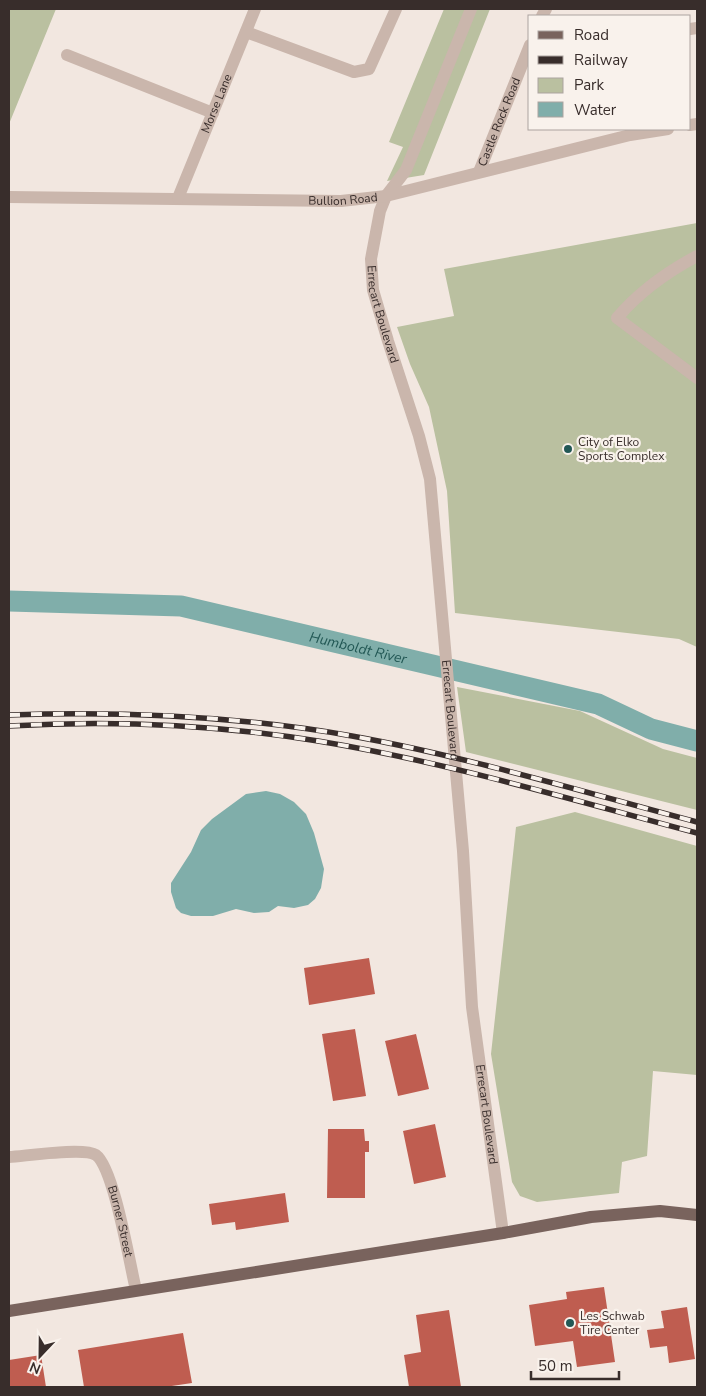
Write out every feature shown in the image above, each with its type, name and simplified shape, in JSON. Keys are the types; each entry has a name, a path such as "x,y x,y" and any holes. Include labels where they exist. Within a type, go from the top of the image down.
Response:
{"main road":[{"path":"9,1311 503,1233 592,1217 660,1211 697,1215"}],"street":[{"name":"Morse Lane","path":"178,198 255,9"},
{"path":"246,32 354,72 369,69 396,9"},
{"path":"386,196 406,170 471,9"},
{"name":"Castle Rock Road","path":"479,172 528,52"},
{"path":"67,56 213,113"},
{"name":"Bullion Road","path":"9,197 340,201 386,196 630,135 662,130"},
{"name":"Errecart Boulevard","path":"386,196 380,212 371,259 374,290 388,341 419,436 430,479 464,851 472,1007 503,1233"},
{"path":"697,256 670,272 650,287 617,318 697,378"},
{"name":"Burner Street","path":"9,1156 74,1152 88,1152 97,1155 106,1169 117,1204 136,1290"}],"green space":[{"path":"9,9 56,9 9,124"},
{"path":"444,9 490,9 424,175 387,181 403,147 389,142"},
{"name":"City of Elko Sports Complex","path":"697,223 697,647 679,639 455,613 447,491 429,407 410,364 397,327 454,316 444,269"},
{"path":"457,687 580,711 663,749 697,758 697,810 466,752"},
{"path":"575,812 697,846 697,1075 653,1071 647,1156 622,1162 619,1193 537,1202 520,1196 512,1182 491,1054 516,827"}],"water":[{"path":"266,791 280,794 294,802 306,814 314,833 324,869 321,888 315,899 308,905 294,908 278,906 269,912 254,913 236,909 213,916 191,916 181,913 176,908 171,892 171,883 191,852 201,830 212,819 246,794"}],"building":[{"path":"369,958 375,994 309,1005 304,968"},
{"path":"355,1029 366,1096 333,1101 322,1034"},
{"path":"416,1034 429,1089 398,1096 385,1041"},
{"path":"435,1124 446,1177 414,1184 403,1131"},
{"path":"328,1129 364,1129 365,1141 369,1141 369,1152 365,1152 365,1198 327,1198"},
{"path":"285,1193 289,1222 236,1230 235,1222 212,1225 209,1204"},
{"name":"Les Schwab Tire Center","path":"604,1287 615,1362 577,1367 573,1341 535,1346 529,1305 567,1299 566,1292"},
{"path":"687,1307 695,1359 669,1363 667,1346 650,1348 647,1330 664,1328 661,1311"},
{"path":"449,1310 461,1387 409,1387 404,1355 421,1352 416,1315"},
{"path":"183,1333 192,1383 165,1387 84,1387 78,1350"},
{"path":"41,1355 46,1387 9,1387 9,1360"}],"waterway":[{"name":"Humboldt River","path":"9,601 181,606 598,704 651,729 697,741"}],"railway":[{"path":"9,715 181,716 309,729 396,744 439,754 697,822"},
{"path":"9,726 47,724 164,725 242,731 318,741 462,771 697,833"}],"place":[{"name":"City of Elko Sports Complex","path":"568,449"},
{"name":"Les Schwab Tire Center","path":"570,1323"}]}
